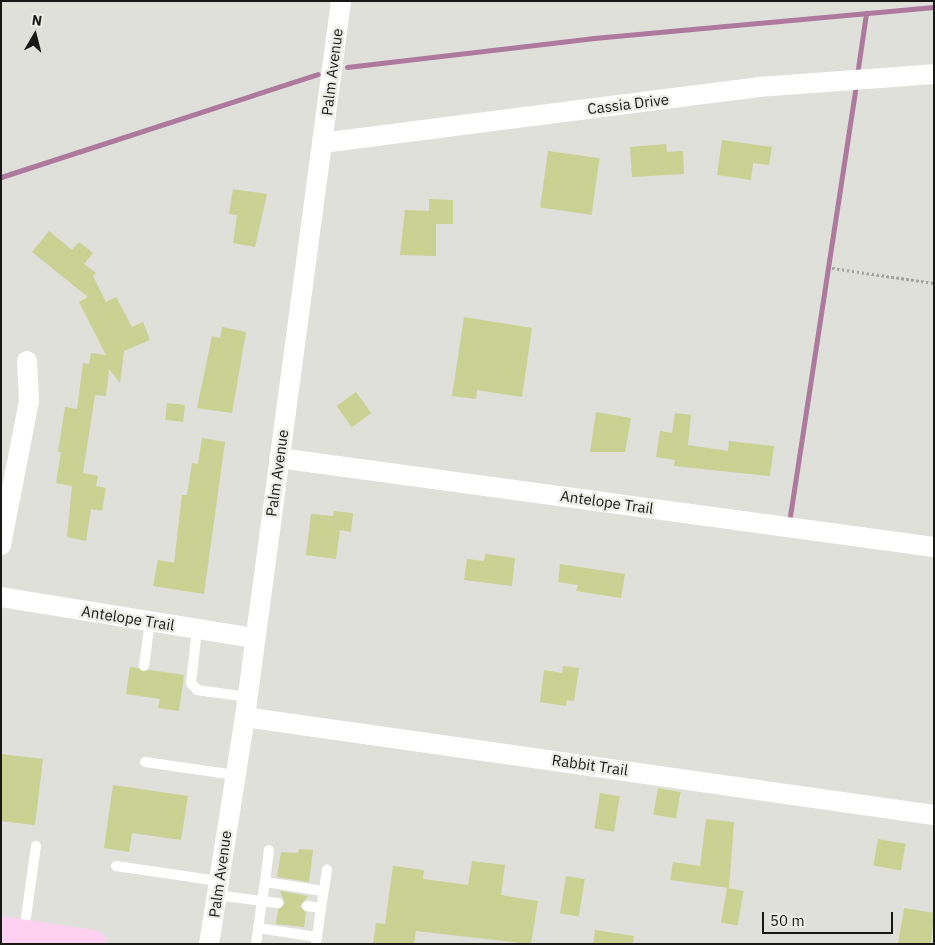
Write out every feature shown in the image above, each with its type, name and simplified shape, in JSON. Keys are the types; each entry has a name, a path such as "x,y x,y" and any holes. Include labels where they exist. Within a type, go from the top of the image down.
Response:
{"main road":[{"path":"12,932 92,944"}],"street":[{"name":"Palm Avenue","path":"208,944 248,697 342,1"},
{"name":"Cassia Drive","path":"322,143 758,87 934,74"},
{"path":"1,545 30,401 27,362"},
{"name":"Antelope Trail","path":"279,458 934,547"},
{"name":"Antelope Trail","path":"1,597 255,638"},
{"name":"Rabbit Trail","path":"245,717 934,815"}],"lane":[{"path":"144,666 150,621"},
{"path":"197,629 191,684 196,690 248,697"},
{"path":"145,762 235,776"},
{"path":"12,932 36,846"},
{"path":"256,944 269,850"},
{"path":"116,866 218,888 262,901 278,903"},
{"path":"258,928 317,940 327,869"},
{"path":"265,882 324,891"},
{"path":"307,906 320,908"}],"path":[{"path":"832,268 934,283"}],"building":[{"path":"722,140 772,147 769,165 753,163 751,180 717,175"},
{"path":"666,144 667,152 683,151 684,174 632,177 630,147"},
{"path":"548,151 599,158 592,215 540,207"},
{"path":"233,189 267,194 255,247 233,243 237,215 229,214"},
{"path":"429,199 453,200 453,224 436,224 436,256 400,255 405,210 429,211"},
{"path":"49,231 72,250 79,242 93,253 84,264 96,273 93,276 106,302 116,297 132,327 143,322 150,340 124,351 120,383 109,369 106,396 95,395 83,473 98,476 96,486 106,488 102,511 91,509 86,541 67,537 72,486 56,483 61,452 58,452 65,407 77,409 83,363 89,364 91,353 106,355 79,302 88,297 32,252"},
{"path":"464,317 532,328 522,397 477,390 476,399 452,396"},
{"path":"222,327 246,332 232,413 197,408 212,336 220,338"},
{"path":"356,392 371,413 352,427 337,406"},
{"path":"167,403 185,405 183,422 165,420"},
{"path":"596,412 631,418 625,452 590,452"},
{"path":"675,413 691,415 688,445 728,451 729,441 774,446 770,476 674,466 675,460 656,457 660,431 672,433"},
{"path":"202,438 225,442 204,594 153,586 158,560 174,563 182,495 187,495 192,463 198,464"},
{"path":"334,511 353,513 351,532 340,530 336,559 306,555 311,514 333,516"},
{"path":"485,554 515,558 512,586 464,580 467,559 484,561"},
{"path":"560,564 625,574 621,598 576,591 578,585 558,582"},
{"path":"563,666 579,668 574,701 567,700 566,706 540,702 544,670 562,673"},
{"path":"130,667 184,675 179,711 158,708 160,699 126,694"},
{"path":"1,754 43,759 35,825 1,821"},
{"path":"113,785 188,796 181,840 132,833 129,852 104,848"},
{"path":"658,788 681,792 676,819 653,815"},
{"path":"600,793 620,796 614,832 594,829"},
{"path":"706,819 734,822 729,888 670,880 673,862 700,866"},
{"path":"878,839 906,844 901,870 873,866"},
{"path":"299,849 313,850 309,882 277,877 281,852 298,853"},
{"path":"472,861 505,865 501,895 538,901 531,944 416,931 414,944 373,944 376,923 385,924 393,866 424,870 423,879 468,885"},
{"path":"566,876 585,879 579,917 560,914"},
{"path":"727,888 744,891 738,925 721,922"},
{"path":"280,891 308,896 300,906 306,913 304,927 276,924 278,910 285,904"},
{"path":"904,908 934,913 931,944 898,944"},
{"path":"595,930 634,936 633,944 593,944"}],"waterway":[{"path":"347,67 594,38 934,7"},
{"path":"857,75 866,13"},
{"path":"1,177 318,74"},
{"path":"790,516 856,84"}]}
